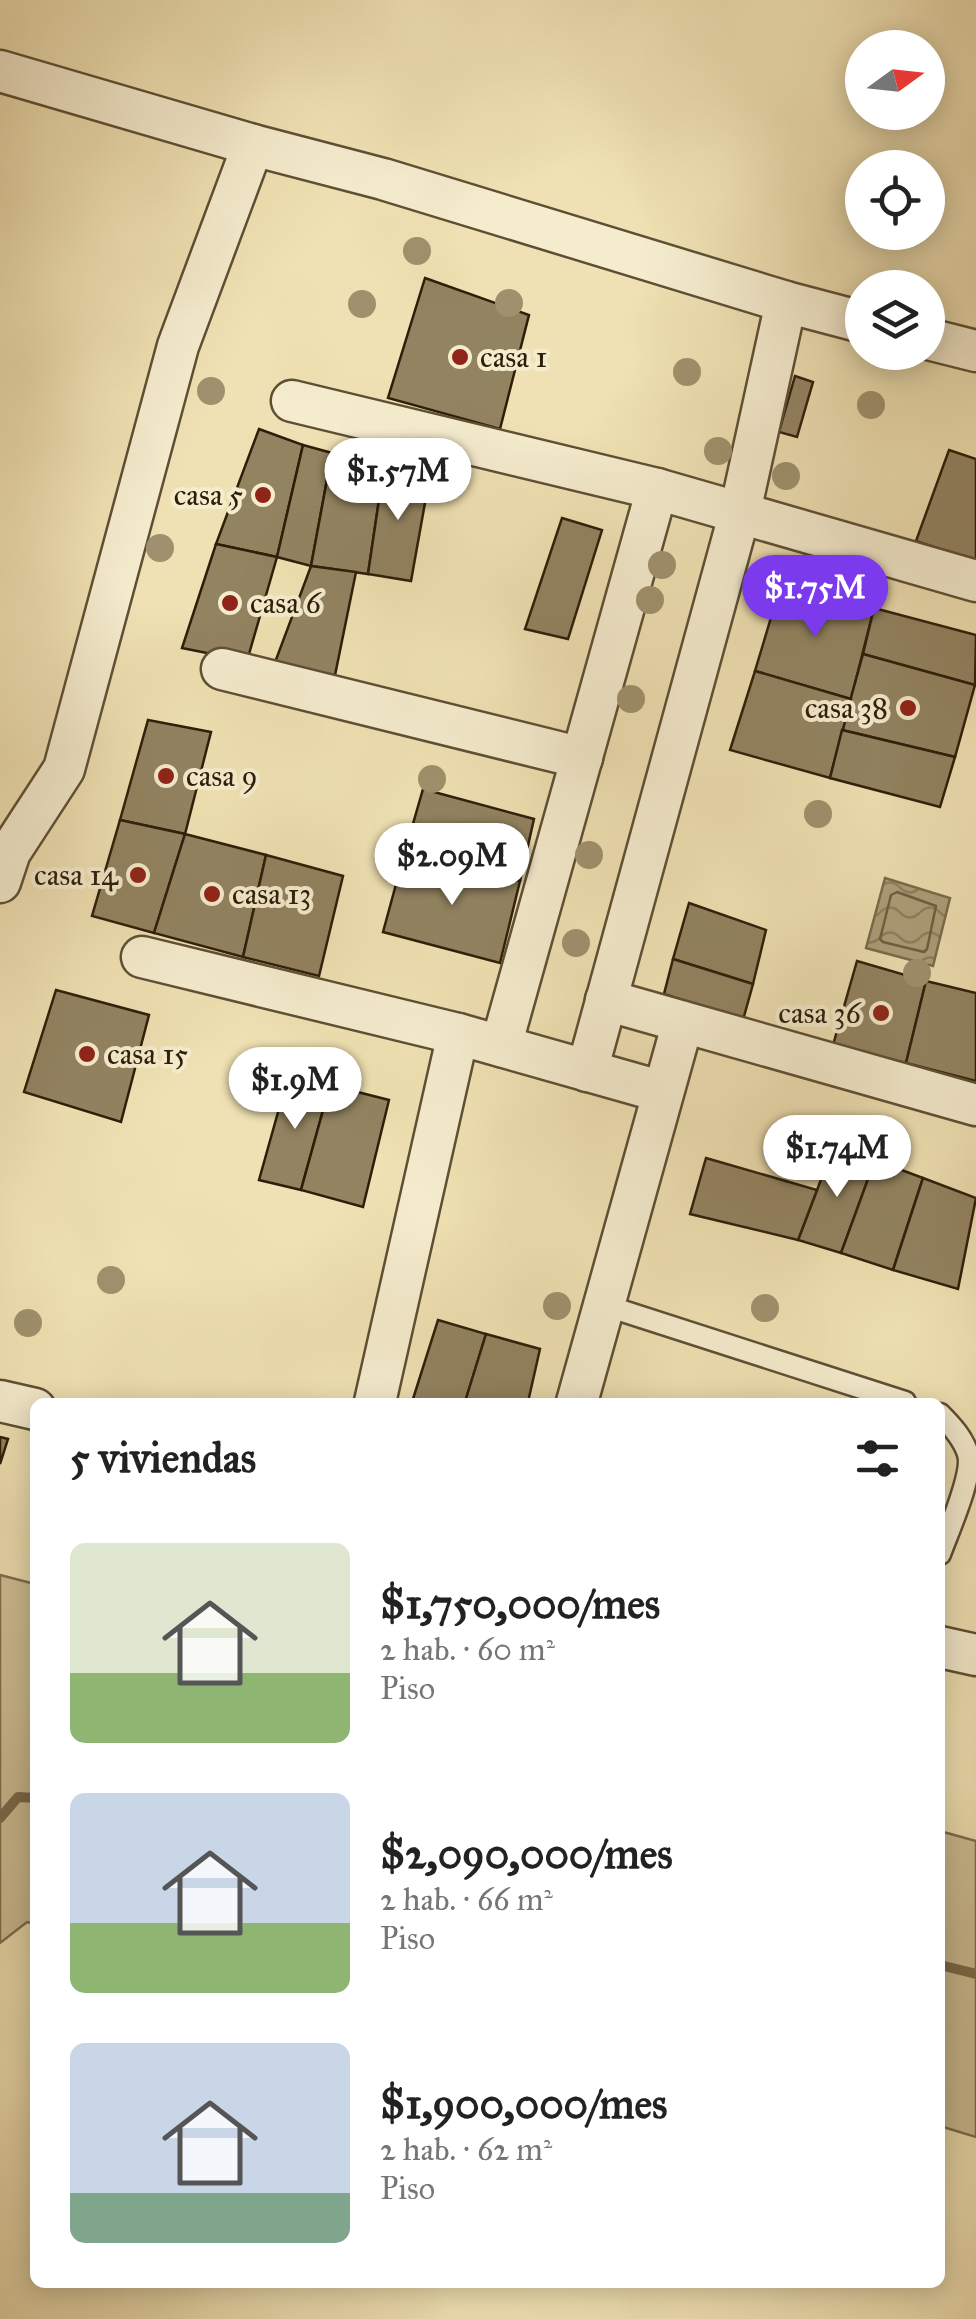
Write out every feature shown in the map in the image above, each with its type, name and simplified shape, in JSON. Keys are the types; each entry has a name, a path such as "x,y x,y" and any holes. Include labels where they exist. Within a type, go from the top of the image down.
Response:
{"street":[{"path":"0,71 383,179 845,318"},
{"path":"0,882 10,852 64,769 178,346 253,145"},
{"path":"586,1070 740,512 786,302"},
{"path":"945,344 976,352"},
{"path":"292,401 657,489 976,581"},
{"path":"501,1046 657,489"},
{"path":"222,668 582,758"},
{"path":"142,957 458,1034 663,1092"},
{"path":"606,1000 976,1105"},
{"path":"578,1398 683,1022"},
{"path":"376,1398 458,1034"},
{"path":"0,1401 30,1408"},
{"path":"945,1648 976,1655"}],"lane":[{"path":"604,1305 893,1398"},
{"path":"945,1420 968,1454 969,1469 945,1539"}],"shaded area":[{"path":"0,1575 30,1583 30,1923 0,1943"},
{"path":"945,1832 976,1841 976,2137 945,2128"}],"water":[{"path":"885,878 950,898 933,966 866,948"}],"building":[{"name":"casa 1","path":"425,278 529,315 500,429 388,398"},
{"path":"795,376 813,382 797,437 779,432"},
{"name":"casa 5","path":"259,429 303,445 277,557 216,544"},
{"path":"303,445 332,453 311,566 277,557"},
{"path":"949,450 976,459 976,561 916,541"},
{"path":"332,453 384,466 368,574 311,566"},
{"path":"384,466 430,475 411,581 368,574"},
{"path":"562,518 602,530 568,639 525,629"},
{"name":"casa 6","path":"216,544 277,557 247,661 182,648"},
{"path":"311,566 356,572 333,685 271,673"},
{"path":"782,581 874,608 851,699 755,671"},
{"path":"874,608 976,635 975,685 863,654"},
{"name":"casa 38","path":"863,654 975,685 955,757 842,730"},
{"path":"755,671 851,699 830,778 730,750"},
{"name":"casa 9","path":"148,720 211,732 185,834 120,820"},
{"path":"842,730 955,757 940,807 830,778"},
{"path":"423,789 534,819 520,881 404,855"},
{"name":"casa 14","path":"120,820 185,834 154,933 92,916"},
{"name":"casa 13","path":"185,834 266,855 243,957 154,933"},
{"path":"266,855 343,876 319,976 243,957"},
{"path":"404,855 520,881 500,963 383,932"},
{"path":"689,903 766,930 753,984 673,959"},
{"path":"673,959 753,984 743,1020 664,994"},
{"name":"casa 36","path":"857,961 926,981 906,1063 833,1045"},
{"path":"926,981 976,993 976,1081 906,1063"},
{"name":"casa 15","path":"56,990 149,1015 121,1122 24,1092"},
{"path":"289,1073 330,1085 301,1190 259,1180"},
{"path":"330,1085 389,1100 363,1207 301,1190"},
{"path":"833,1148 875,1160 841,1253 798,1240"},
{"path":"706,1158 817,1190 798,1240 690,1214"},
{"path":"875,1160 923,1178 893,1270 841,1253"},
{"path":"923,1178 976,1198 958,1289 893,1270"},
{"path":"438,1320 486,1334 466,1398 413,1398"},
{"path":"486,1334 540,1349 529,1398 466,1398"},
{"path":"0,1437 8,1439 0,1464"}],"waterway":[{"path":"0,1818 18,1797 30,1798"},
{"path":"945,1966 976,1974"}],"place":[{"name":"casa 1","path":"460,357"},
{"name":"casa 5","path":"263,495"},
{"name":"casa 6","path":"230,603"},
{"name":"casa 38","path":"908,708"},
{"name":"casa 9","path":"166,776"},
{"name":"casa 14","path":"138,875"},
{"name":"casa 13","path":"212,894"},
{"name":"casa 36","path":"881,1013"},
{"name":"casa 15","path":"87,1054"}]}
